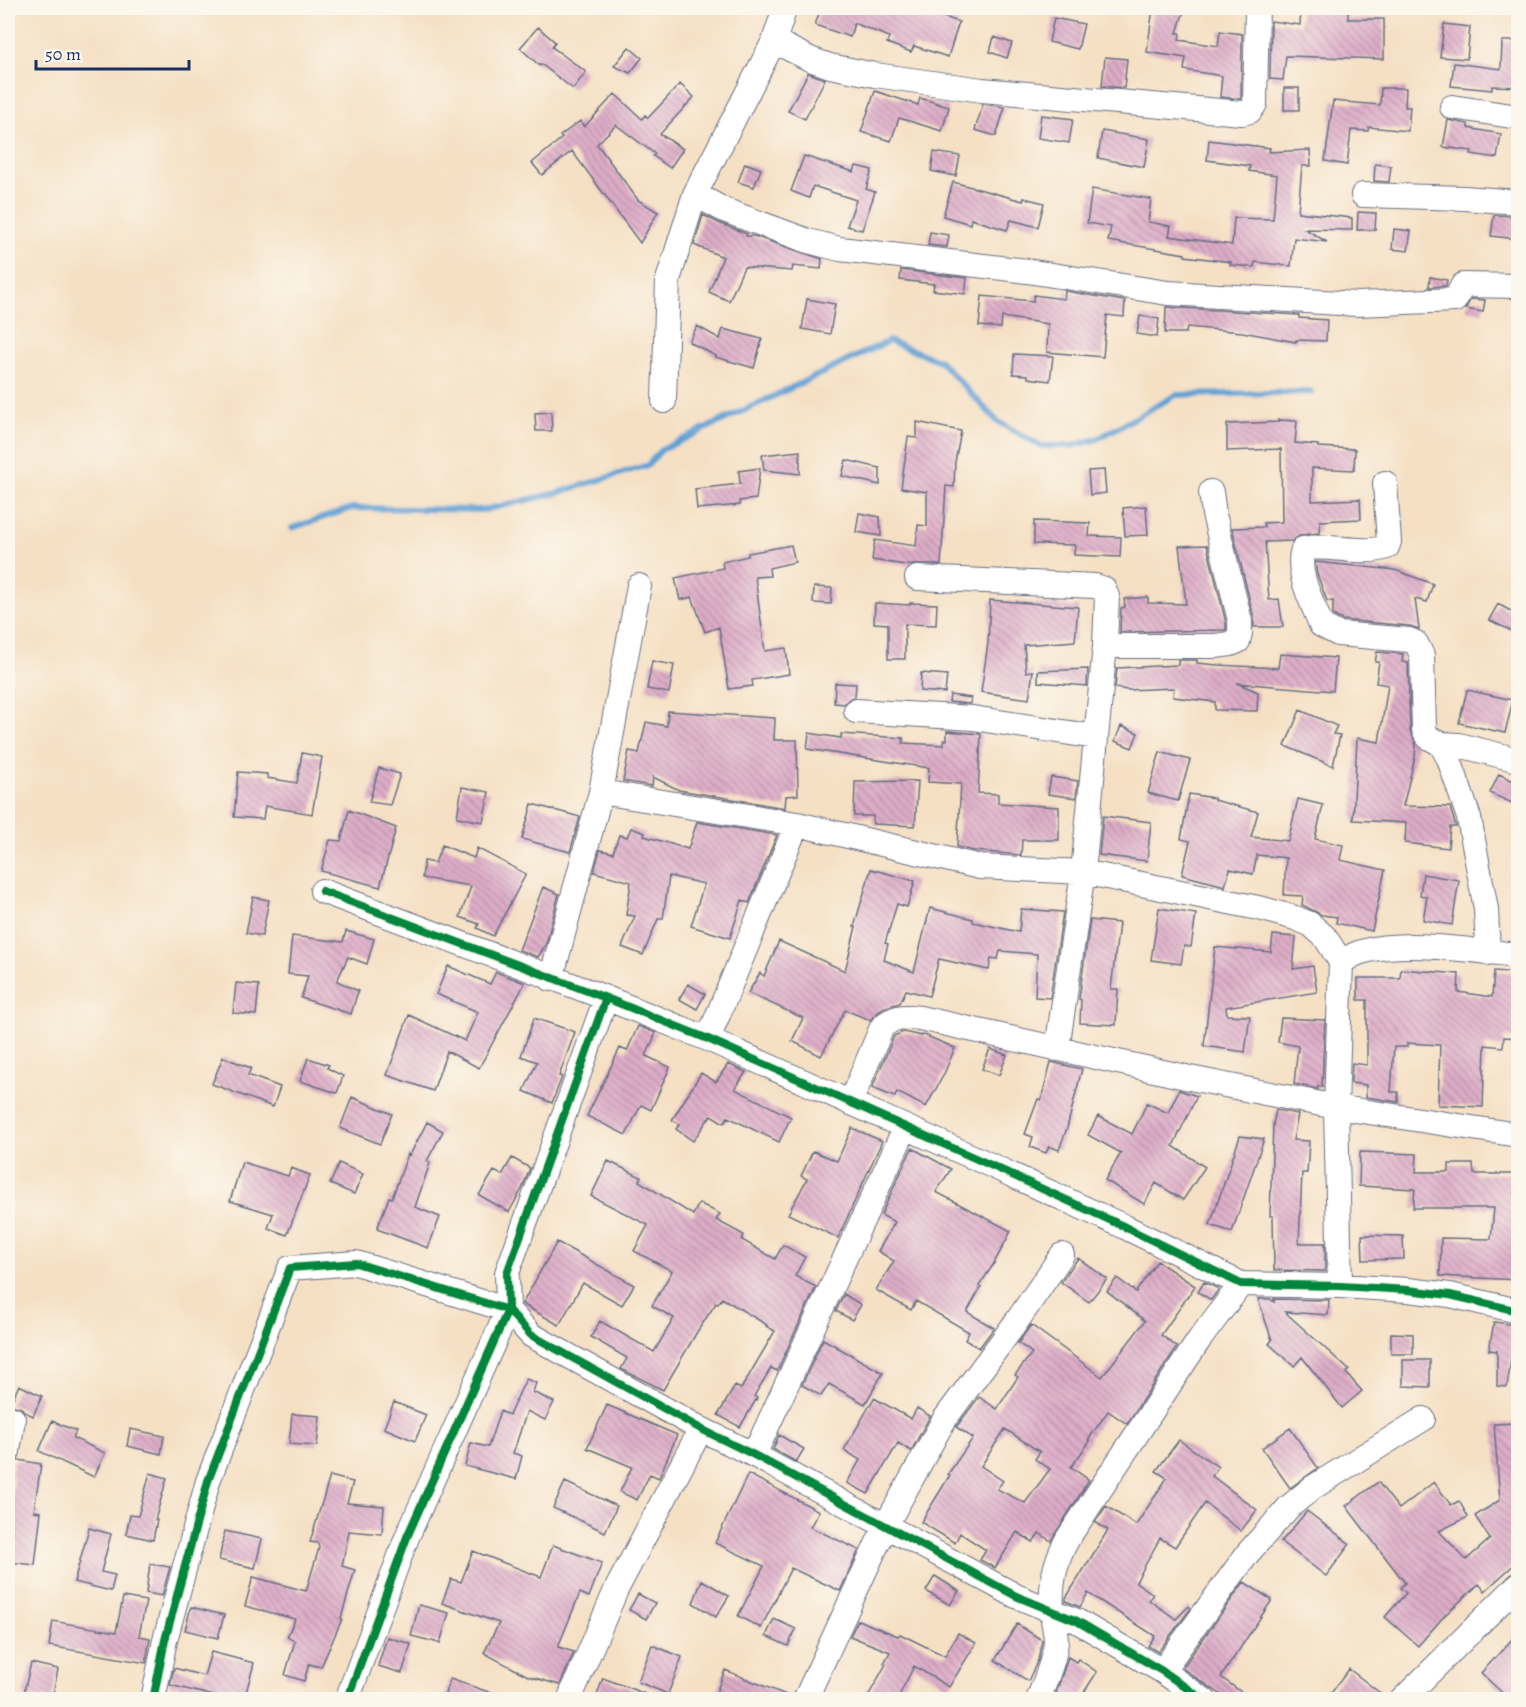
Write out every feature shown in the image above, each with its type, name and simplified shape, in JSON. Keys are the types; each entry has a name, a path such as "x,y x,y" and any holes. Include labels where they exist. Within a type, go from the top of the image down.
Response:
{"street":[{"path":"664,401 668,279 695,194 774,41 785,8"},
{"path":"774,41 830,66 875,75 982,90 1242,113 1251,111 1255,104 1257,8"},
{"path":"1452,107 1518,117"},
{"path":"695,194 724,210 840,249 1027,271 1168,293 1357,304 1455,300 1462,285 1518,286"},
{"path":"1363,195 1518,202"},
{"path":"1385,483 1389,542 1387,547 1334,549 1316,546 1303,549 1299,558 1321,625 1338,634 1409,640 1416,643 1422,655 1424,729 1428,737 1441,744 1460,745 1518,760"},
{"path":"1105,646 1215,646 1238,641 1240,621 1214,514 1211,492"},
{"path":"917,578 1095,586 1104,589 1107,596 1105,646 1083,872 1057,1049"},
{"path":"551,979 601,792 639,586"},
{"path":"856,711 973,718 1096,737"},
{"path":"1441,744 1449,759 1469,818 1486,909 1488,953"},
{"path":"601,792 797,824 980,867 1083,872 1295,918 1310,924 1325,937 1341,963 1336,1107 1340,1286"},
{"path":"708,1040 797,824"},
{"path":"322,891 606,998 708,1040 986,1162 1241,1284 1340,1286 1450,1296 1518,1311"},
{"path":"1341,963 1359,953 1380,948 1409,946 1518,955"},
{"path":"347,1700 407,1537 508,1310 507,1274 606,998"},
{"path":"850,1103 882,1027 889,1020 901,1016 920,1018 1336,1107 1518,1135"},
{"path":"754,1455 905,1128"},
{"path":"805,1700 886,1525 944,1420 1062,1255"},
{"path":"153,1700 165,1640 208,1481 290,1268 356,1263 508,1310 531,1335 701,1429 754,1455 1016,1596 1077,1621 1162,1671 1204,1700"},
{"path":"1038,1700 1052,1664 1055,1644 1056,1630 1052,1611 1053,1574 1059,1555 1199,1340 1241,1284"},
{"path":"8,1451 13,1419"},
{"path":"1162,1671 1248,1553 1289,1507 1312,1488 1423,1419"},
{"path":"569,1700 616,1590 701,1429"},
{"path":"1402,1700 1518,1586"}],"building":[{"path":"817,8 881,8 881,10 897,15 900,8 927,8 926,11 959,22 948,57 914,46 911,52 887,43 889,37 854,23 850,37 815,25 820,11"},
{"path":"1153,8 1185,8 1177,33 1180,33 1179,40 1218,46 1220,31 1242,34 1241,99 1220,97 1222,76 1184,70 1186,58 1147,52"},
{"path":"1301,8 1348,8 1348,19 1384,19 1384,59 1286,56 1283,80 1270,79 1271,21 1300,25"},
{"path":"1054,18 1084,24 1078,49 1049,42"},
{"path":"1444,24 1470,27 1467,59 1440,57"},
{"path":"538,27 555,42 552,47 586,72 573,89 541,64 540,66 520,48"},
{"path":"994,37 1012,43 1007,58 990,52"},
{"path":"1502,41 1518,41 1518,87 1492,86 1492,90 1451,86 1454,63 1501,69"},
{"path":"629,47 642,58 630,73 614,66"},
{"path":"1105,57 1127,59 1124,88 1102,86"},
{"path":"808,73 825,79 805,119 788,111"},
{"path":"680,84 694,97 660,134 683,149 670,168 616,125 597,144 638,200 658,212 640,243 572,151 542,175 532,163 562,138 560,136 580,121 584,127 615,94 642,119 645,115 648,118"},
{"path":"1284,88 1299,88 1299,110 1284,110"},
{"path":"1381,88 1406,88 1405,107 1410,107 1408,131 1369,127 1368,131 1351,130 1347,165 1325,161 1333,101 1380,105"},
{"path":"875,91 918,105 920,98 949,107 942,131 899,118 891,141 861,132"},
{"path":"983,104 1005,107 996,136 975,130"},
{"path":"1041,115 1073,119 1069,143 1038,138"},
{"path":"1448,120 1468,124 1468,128 1501,134 1497,158 1471,154 1472,151 1443,147"},
{"path":"1102,131 1149,139 1144,167 1098,158"},
{"path":"1209,140 1270,148 1269,152 1310,150 1311,166 1302,166 1298,212 1352,218 1352,230 1305,229 1327,242 1294,238 1291,266 1255,262 1254,267 1230,265 1231,262 1185,256 1185,254 1108,241 1111,227 1087,223 1092,189 1151,199 1148,222 1171,226 1169,236 1232,245 1234,218 1273,219 1277,175 1249,171 1250,166 1207,160"},
{"path":"934,152 960,156 956,176 931,171"},
{"path":"804,156 854,172 856,166 872,170 866,189 875,192 862,230 847,226 856,200 813,186 809,198 791,191"},
{"path":"745,163 761,169 754,187 738,182"},
{"path":"1375,164 1391,166 1389,182 1374,181"},
{"path":"953,182 1023,201 1024,198 1044,203 1038,227 1011,220 1007,230 971,219 970,224 943,216"},
{"path":"1358,212 1376,213 1375,230 1357,230"},
{"path":"703,215 747,234 746,236 754,236 822,259 821,269 793,266 792,271 744,267 729,301 709,292 723,257 694,245"},
{"path":"1494,215 1518,216 1518,239 1491,236"},
{"path":"1394,229 1411,231 1408,251 1392,249"},
{"path":"930,232 949,235 947,247 928,245"},
{"path":"901,270 967,278 965,294 933,290 934,284 900,280"},
{"path":"1430,277 1447,280 1446,286 1429,287"},
{"path":"1065,291 1125,301 1124,317 1107,315 1103,357 1047,352 1048,324 1002,317 1001,328 979,326 982,296 1033,301 1034,295 1064,299"},
{"path":"807,299 835,304 830,334 802,329"},
{"path":"1471,299 1485,300 1483,312 1465,309"},
{"path":"1166,307 1299,315 1299,318 1327,320 1326,341 1296,340 1296,342 1242,332 1187,327 1186,333 1165,333"},
{"path":"1140,316 1159,319 1157,337 1137,334"},
{"path":"697,326 720,339 723,329 762,339 754,368 715,357 689,342"},
{"path":"1014,354 1053,356 1050,381 1028,378 1028,375 1013,374"},
{"path":"551,412 552,431 536,431 535,413"},
{"path":"1278,420 1297,421 1295,443 1355,449 1354,470 1312,468 1312,501 1360,499 1361,519 1320,521 1319,533 1301,535 1292,541 1265,542 1269,600 1279,599 1283,627 1254,627 1254,618 1232,528 1264,527 1263,523 1282,522 1281,449 1227,451 1227,424 1278,422"},
{"path":"917,422 961,431 955,462 954,487 946,486 941,565 906,565 872,560 875,540 916,546 918,525 927,526 927,492 901,488 908,437 917,438"},
{"path":"800,451 800,474 764,470 762,455"},
{"path":"846,460 880,468 880,485 842,476"},
{"path":"760,468 756,499 739,501 740,505 697,509 695,489 740,484 739,471"},
{"path":"1104,470 1106,493 1090,495 1088,471"},
{"path":"1146,506 1148,535 1125,536 1123,508"},
{"path":"859,513 880,517 881,536 856,532"},
{"path":"1034,521 1090,523 1089,536 1121,537 1120,557 1074,555 1075,545 1034,544"},
{"path":"791,545 795,562 769,568 770,576 755,577 765,651 786,648 789,674 752,680 753,686 729,689 719,627 705,632 692,597 680,600 675,578 723,568 722,562 748,556 748,553"},
{"path":"1207,545 1226,630 1120,632 1121,608 1125,607 1124,599 1148,597 1148,603 1186,604 1179,546"},
{"path":"1315,562 1395,570 1433,584 1427,602 1415,599 1419,629 1410,626 1342,620 1333,615 1333,601 1327,601"},
{"path":"814,587 832,588 831,604 813,603"},
{"path":"990,600 1078,607 1075,641 1024,645 1026,672 1033,671 1029,699 981,692 988,643"},
{"path":"875,603 937,604 936,625 905,624 905,659 888,659 888,624 874,623"},
{"path":"1498,604 1518,615 1518,634 1489,620"},
{"path":"1377,652 1403,654 1402,662 1408,663 1410,730 1416,744 1403,806 1450,807 1456,827 1450,827 1448,848 1405,843 1406,823 1353,820 1357,738 1379,742 1388,685 1376,683 1379,662 1375,662"},
{"path":"1280,654 1336,658 1333,691 1237,683 1258,692 1257,711 1215,710 1215,702 1173,697 1174,688 1127,690 1115,688 1117,668 1178,665 1178,660 1197,660 1197,663 1217,665 1278,668"},
{"path":"652,661 674,665 669,693 647,689"},
{"path":"1088,669 1087,686 1038,682 1038,671"},
{"path":"921,673 947,675 945,693 920,691"},
{"path":"835,683 856,684 855,697 844,704 834,703"},
{"path":"1467,690 1513,700 1505,733 1459,723"},
{"path":"950,695 971,698 970,704 949,702"},
{"path":"1300,710 1337,726 1333,734 1340,735 1333,766 1285,746"},
{"path":"668,711 775,718 774,740 797,740 798,795 786,796 785,808 679,790 653,777 652,786 623,781 629,751 639,753 646,722 667,726"},
{"path":"1121,726 1138,733 1132,748 1115,741"},
{"path":"947,731 981,734 978,793 998,794 998,803 1059,807 1059,840 1022,840 1021,855 974,851 957,847 961,784 928,782 929,768 807,749 809,733 841,738 841,734 903,738 903,743 944,745 944,740 947,740"},
{"path":"1160,752 1190,760 1178,801 1148,793"},
{"path":"302,753 322,757 312,814 265,806 263,819 234,817 238,772 267,774 267,778 297,783"},
{"path":"379,768 400,774 390,805 369,802"},
{"path":"1499,774 1518,783 1518,794 1514,804 1490,793"},
{"path":"1051,777 1078,781 1076,798 1048,794"},
{"path":"918,781 915,826 873,824 873,816 854,816 855,782"},
{"path":"462,787 489,792 483,822 457,817"},
{"path":"1189,794 1214,798 1214,800 1258,812 1251,837 1288,841 1298,799 1323,805 1315,839 1343,845 1340,860 1385,870 1372,931 1336,923 1337,917 1322,915 1302,905 1303,896 1284,895 1286,858 1257,855 1253,874 1230,869 1225,886 1182,875 1190,841 1181,839"},
{"path":"532,804 580,817 570,852 522,839"},
{"path":"349,810 396,828 380,887 321,871 330,840 341,841"},
{"path":"1103,816 1151,822 1147,861 1099,855"},
{"path":"697,822 777,835 749,903 742,900 730,938 691,926 704,884 669,876 663,919 658,919 643,955 622,947 635,916 626,915 631,882 594,872 600,850 613,853 619,835 627,837 631,828 645,833 644,836 688,849"},
{"path":"442,845 474,858 477,848 526,874 493,936 477,928 479,924 460,917 471,886 422,878 424,861 435,863"},
{"path":"871,869 915,881 907,907 897,904 885,943 888,944 884,960 914,972 930,908 973,919 973,922 1019,932 1021,909 1063,912 1050,998 1035,997 1037,954 1000,951 998,959 991,958 989,970 939,959 929,996 906,990 900,1003 883,1008 870,1020 845,1010 821,1056 792,1041 803,1018 748,993 760,973 764,976 779,941 845,971 856,927 854,927"},
{"path":"1423,874 1459,880 1452,925 1423,920 1427,897 1420,895"},
{"path":"543,887 559,894 546,944 538,957 519,950"},
{"path":"253,897 269,900 262,936 246,933"},
{"path":"1159,908 1196,914 1191,947 1184,946 1181,964 1151,960"},
{"path":"1090,920 1119,923 1111,989 1118,989 1116,1025 1080,1023 1081,1000 1079,999"},
{"path":"346,931 374,939 367,964 348,957 337,981 358,991 351,1014 301,998 308,976 288,974 292,936 343,942"},
{"path":"1273,935 1296,937 1293,969 1313,966 1317,992 1226,1007 1227,1015 1250,1016 1245,1052 1204,1046 1215,947 1271,952"},
{"path":"448,966 490,984 496,972 525,983 479,1068 447,1051 433,1091 387,1075 409,1015 465,1041 478,1012 436,994"},
{"path":"1401,969 1459,974 1458,992 1492,997 1494,971 1518,973 1518,1038 1504,1037 1503,1047 1485,1045 1483,1107 1438,1105 1440,1045 1407,1043 1407,1047 1394,1047 1391,1092 1398,1092 1398,1102 1366,1097 1366,1085 1351,1083 1352,1063 1367,1065 1367,1000 1358,1000 1358,978 1400,978"},
{"path":"236,983 259,985 256,1015 233,1013"},
{"path":"688,984 705,994 697,1009 679,999"},
{"path":"534,1018 575,1032 552,1103 524,1091 537,1062 521,1056"},
{"path":"1281,1018 1325,1020 1322,1087 1318,1086 1318,1089 1294,1084 1298,1046 1278,1042"},
{"path":"638,1026 656,1033 646,1056 670,1067 651,1110 641,1105 626,1135 587,1116 620,1048 627,1051"},
{"path":"903,1032 922,1036 922,1034 955,1048 926,1107 897,1092 895,1097 872,1088 894,1036"},
{"path":"990,1049 1007,1055 999,1075 982,1069"},
{"path":"223,1057 251,1068 248,1075 280,1087 273,1107 212,1084"},
{"path":"308,1058 329,1065 327,1068 343,1076 337,1093 300,1081"},
{"path":"1051,1062 1082,1069 1059,1150 1049,1146 1046,1153 1030,1147 1033,1137 1025,1134 1038,1099 1041,1100"},
{"path":"728,1064 746,1072 735,1089 791,1117 779,1142 728,1117 724,1123 711,1115 693,1141 676,1129 680,1124 672,1120 701,1073 716,1082"},
{"path":"1179,1090 1197,1096 1173,1146 1205,1167 1183,1200 1156,1183 1144,1204 1105,1180 1121,1153 1088,1135 1098,1116 1132,1134 1147,1103 1168,1113"},
{"path":"352,1097 392,1114 380,1144 340,1128"},
{"path":"1276,1110 1298,1114 1293,1140 1309,1141 1307,1173 1302,1173 1299,1243 1325,1243 1325,1271 1274,1270 1273,1216 1270,1216 1273,1124"},
{"path":"427,1122 443,1131 427,1161 430,1163 415,1207 440,1217 428,1248 377,1229 389,1197 392,1198 408,1154 410,1155"},
{"path":"852,1128 882,1141 838,1238 788,1214 807,1179 801,1176 813,1151 837,1161"},
{"path":"1240,1136 1264,1139 1232,1232 1210,1225"},
{"path":"912,1148 951,1169 936,1192 1011,1231 979,1286 981,1287 967,1312 994,1328 979,1348 965,1340 969,1332 916,1301 911,1310 876,1290 894,1261 878,1251 895,1222 881,1215"},
{"path":"1360,1152 1417,1154 1416,1172 1449,1172 1449,1164 1473,1164 1474,1174 1515,1174 1518,1280 1440,1276 1441,1238 1491,1239 1494,1208 1413,1208 1415,1189 1359,1186"},
{"path":"512,1158 530,1168 522,1189 509,1212 479,1195 494,1171 502,1175"},
{"path":"608,1161 641,1177 639,1181 693,1215 699,1203 720,1214 716,1220 744,1235 742,1240 775,1259 783,1245 805,1257 795,1276 816,1287 777,1371 771,1368 754,1396 757,1398 740,1427 718,1415 735,1386 741,1389 775,1331 767,1325 722,1298 718,1304 716,1303 697,1332 663,1390 621,1369 627,1358 591,1337 600,1321 654,1352 674,1318 652,1306 672,1271 634,1251 648,1225 591,1196"},
{"path":"242,1162 288,1176 291,1168 310,1175 287,1235 268,1228 273,1214 230,1201"},
{"path":"339,1163 363,1174 354,1194 330,1184"},
{"path":"1362,1235 1403,1236 1404,1259 1363,1260"},
{"path":"557,1242 634,1285 622,1305 583,1283 559,1325 522,1304"},
{"path":"1078,1258 1107,1279 1089,1302 1061,1282"},
{"path":"1157,1261 1195,1286 1161,1335 1177,1347 1127,1424 1108,1411 1071,1467 1089,1480 1051,1541 1039,1533 1033,1542 1017,1532 995,1568 980,1560 986,1550 960,1533 955,1543 921,1522 950,1475 948,1474 973,1438 956,1427 979,1397 997,1409 1018,1377 1015,1375 1032,1353 1018,1343 1031,1325 1102,1377 1145,1321 1107,1291 1117,1278 1136,1292","holes":["1005,1429 1040,1452 1035,1459 1050,1469 1025,1503 997,1489 1003,1481 981,1466"]},
{"path":"1204,1282 1219,1289 1211,1300 1198,1292"},
{"path":"844,1294 861,1305 852,1320 836,1311"},
{"path":"1258,1299 1270,1299 1274,1302 1274,1299 1329,1300 1328,1315 1285,1312 1349,1370 1346,1373 1362,1391 1342,1408 1302,1357 1294,1366 1269,1344 1272,1340"},
{"path":"1494,1322 1516,1325 1507,1387 1497,1386 1497,1351 1489,1350"},
{"path":"1391,1333 1413,1334 1413,1354 1391,1354"},
{"path":"823,1339 883,1373 865,1404 829,1384 821,1396 802,1385"},
{"path":"1403,1360 1430,1360 1430,1387 1403,1386"},
{"path":"526,1379 536,1383 533,1392 554,1402 545,1420 527,1411 513,1453 522,1456 516,1479 465,1466 471,1443 488,1447 500,1411 509,1415"},
{"path":"19,1385 42,1396 33,1416 21,1408 10,1405"},
{"path":"874,1398 911,1419 917,1408 930,1416 911,1451 898,1443 868,1494 847,1483 860,1460 844,1450"},
{"path":"394,1402 426,1415 415,1441 384,1428"},
{"path":"607,1405 677,1435 659,1478 650,1474 637,1500 620,1492 632,1467 587,1448"},
{"path":"292,1414 320,1416 317,1446 289,1444"},
{"path":"52,1421 76,1431 73,1438 105,1453 94,1477 39,1451"},
{"path":"1517,1423 1518,1561 1485,1591 1479,1584 1445,1615 1418,1646 1385,1617 1406,1593 1400,1588 1405,1583 1346,1506 1378,1482 1399,1509 1434,1482 1451,1505 1459,1501 1468,1517 1439,1531 1466,1560 1490,1539 1475,1516 1500,1500 1494,1424"},
{"path":"1290,1428 1318,1468 1290,1488 1262,1448"},
{"path":"130,1429 164,1436 161,1454 127,1446"},
{"path":"779,1435 804,1449 796,1462 773,1449"},
{"path":"1179,1440 1218,1467 1212,1476 1257,1510 1241,1531 1205,1503 1175,1547 1160,1538 1136,1582 1153,1594 1149,1600 1176,1619 1189,1606 1191,1608 1158,1652 1148,1646 1155,1636 1088,1593 1080,1607 1066,1601 1066,1598 1108,1530 1095,1522 1106,1506 1136,1525 1167,1478 1156,1471"},
{"path":"19,1460 41,1464 34,1511 41,1512 35,1565 9,1562 12,1531 8,1531 8,1518 14,1479 11,1478 13,1464"},
{"path":"150,1473 167,1478 155,1520 157,1520 153,1540 126,1534 130,1515 138,1516"},
{"path":"748,1474 819,1511 810,1527 859,1550 840,1591 791,1568 761,1628 738,1616 764,1566 715,1543"},
{"path":"330,1476 353,1482 347,1503 384,1506 382,1534 349,1531 342,1566 355,1570 342,1619 321,1667 309,1664 304,1681 285,1675 295,1641 287,1637 295,1619 245,1606 253,1577 306,1591 319,1548 318,1543 310,1542"},
{"path":"565,1482 617,1506 605,1532 553,1508"},
{"path":"1307,1511 1350,1544 1326,1576 1281,1542"},
{"path":"89,1528 111,1534 101,1572 115,1575 111,1591 74,1582"},
{"path":"225,1531 262,1539 255,1568 219,1560"},
{"path":"553,1545 602,1563 589,1597 580,1593 558,1647 574,1652 560,1685 528,1676 484,1653 499,1623 442,1603 451,1579 461,1582 473,1551 541,1577"},
{"path":"150,1564 170,1567 162,1596 146,1593"},
{"path":"935,1576 959,1591 950,1605 926,1591"},
{"path":"702,1580 729,1596 716,1617 693,1603"},
{"path":"1244,1582 1272,1600 1221,1677 1252,1700 1229,1700 1182,1668"},
{"path":"638,1594 655,1603 646,1619 629,1610"},
{"path":"123,1597 146,1601 139,1636 150,1638 146,1663 49,1646 53,1621 116,1632"},
{"path":"419,1605 449,1613 440,1643 411,1636"},
{"path":"191,1607 224,1615 218,1638 185,1630"},
{"path":"774,1619 796,1629 788,1646 766,1636"},
{"path":"858,1620 898,1636 900,1634 945,1656 958,1633 976,1643 949,1687 914,1666 897,1700 866,1700 890,1652 850,1636"},
{"path":"1017,1624 1042,1640 1038,1660 1028,1681 995,1660"},
{"path":"1518,1633 1518,1700 1510,1700 1481,1673"},
{"path":"387,1637 411,1644 402,1673 378,1666"},
{"path":"652,1645 682,1657 668,1694 638,1682"},
{"path":"211,1652 254,1663 244,1700 230,1700 170,1685 174,1668 204,1676"},
{"path":"1068,1657 1076,1662 1078,1659 1097,1672 1079,1700 1066,1700 1056,1693"},
{"path":"31,1663 58,1669 52,1700 23,1696"},
{"path":"1349,1669 1388,1699 1388,1700 1326,1700"},
{"path":"725,1670 791,1697 791,1700 713,1700"},
{"path":"603,1678 656,1698 655,1700 608,1700 597,1695"},
{"path":"450,1679 501,1696 500,1700 443,1700"}],"waterway":[{"path":"292,528 352,508 484,510 557,493 648,465 661,450 889,341 940,361 997,421 1041,446 1072,446 1097,439 1176,395 1311,392"}],"cycle path":[{"path":"322,891 708,1039 986,1163 1241,1284 1408,1290 1450,1295 1518,1311"},
{"path":"606,998 507,1273 508,1310 531,1335 701,1429 754,1455 1016,1596 1077,1621 1162,1671 1204,1700"},
{"path":"153,1700 165,1640 208,1481 290,1268 356,1263 508,1310 407,1537 347,1700"}]}
